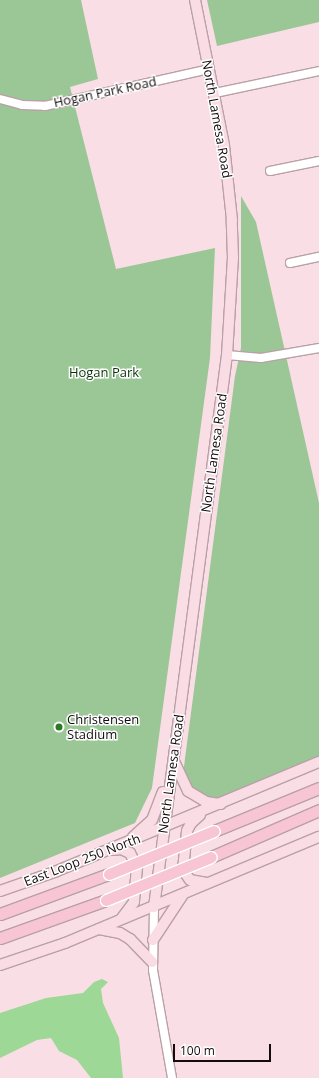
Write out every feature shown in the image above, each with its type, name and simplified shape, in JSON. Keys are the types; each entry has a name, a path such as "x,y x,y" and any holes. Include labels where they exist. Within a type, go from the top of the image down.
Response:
{"highway":[{"path":"0,914 109,874 319,788"},
{"path":"0,938 106,900 211,857 319,810"}],"main road":[{"name":"North Lamesa Road","path":"154,906 163,828 227,355 233,258 232,220 224,145 195,0"},
{"path":"173,757 182,781 188,791 206,802 223,804"},
{"path":"120,846 152,820 162,798 173,757"},
{"name":"East Loop 250 North","path":"0,891 120,846 223,804 319,762"},
{"path":"211,883 200,884 190,880 183,870 187,831 196,817 223,804"},
{"path":"0,965 99,929 182,896 319,837"},
{"path":"96,855 112,850 126,850 134,857 138,867 131,908 111,924"},
{"path":"153,940 182,896"},
{"path":"99,929 126,936 152,962"}],"street":[{"name":"Hogan Park Road","path":"0,99 22,105 45,106 209,69"},
{"path":"214,93 319,71"},
{"path":"270,172 319,161"},
{"path":"290,263 319,257"},
{"path":"227,355 261,358 319,348"},
{"path":"154,906 152,962 155,990 166,1040 172,1078"}],"green space":[{"name":"Hogan Park","path":"0,0 81,0 98,79 70,87 116,269 215,248 210,358 152,788 135,823 0,878"},
{"path":"207,0 319,0 319,22 217,46"},
{"path":"241,196 256,222 319,503 319,757 217,799 207,797 190,787 183,774 235,376 241,348"}],"shaded area":[{"path":"102,979 108,982 101,989 103,1003 119,1038 123,1078 91,1078 77,1060 59,1051 51,1038 37,1040 0,1058 0,1013 46,998 83,993 94,982"}],"place":[{"name":"Christensen Stadium","path":"59,727"}]}
